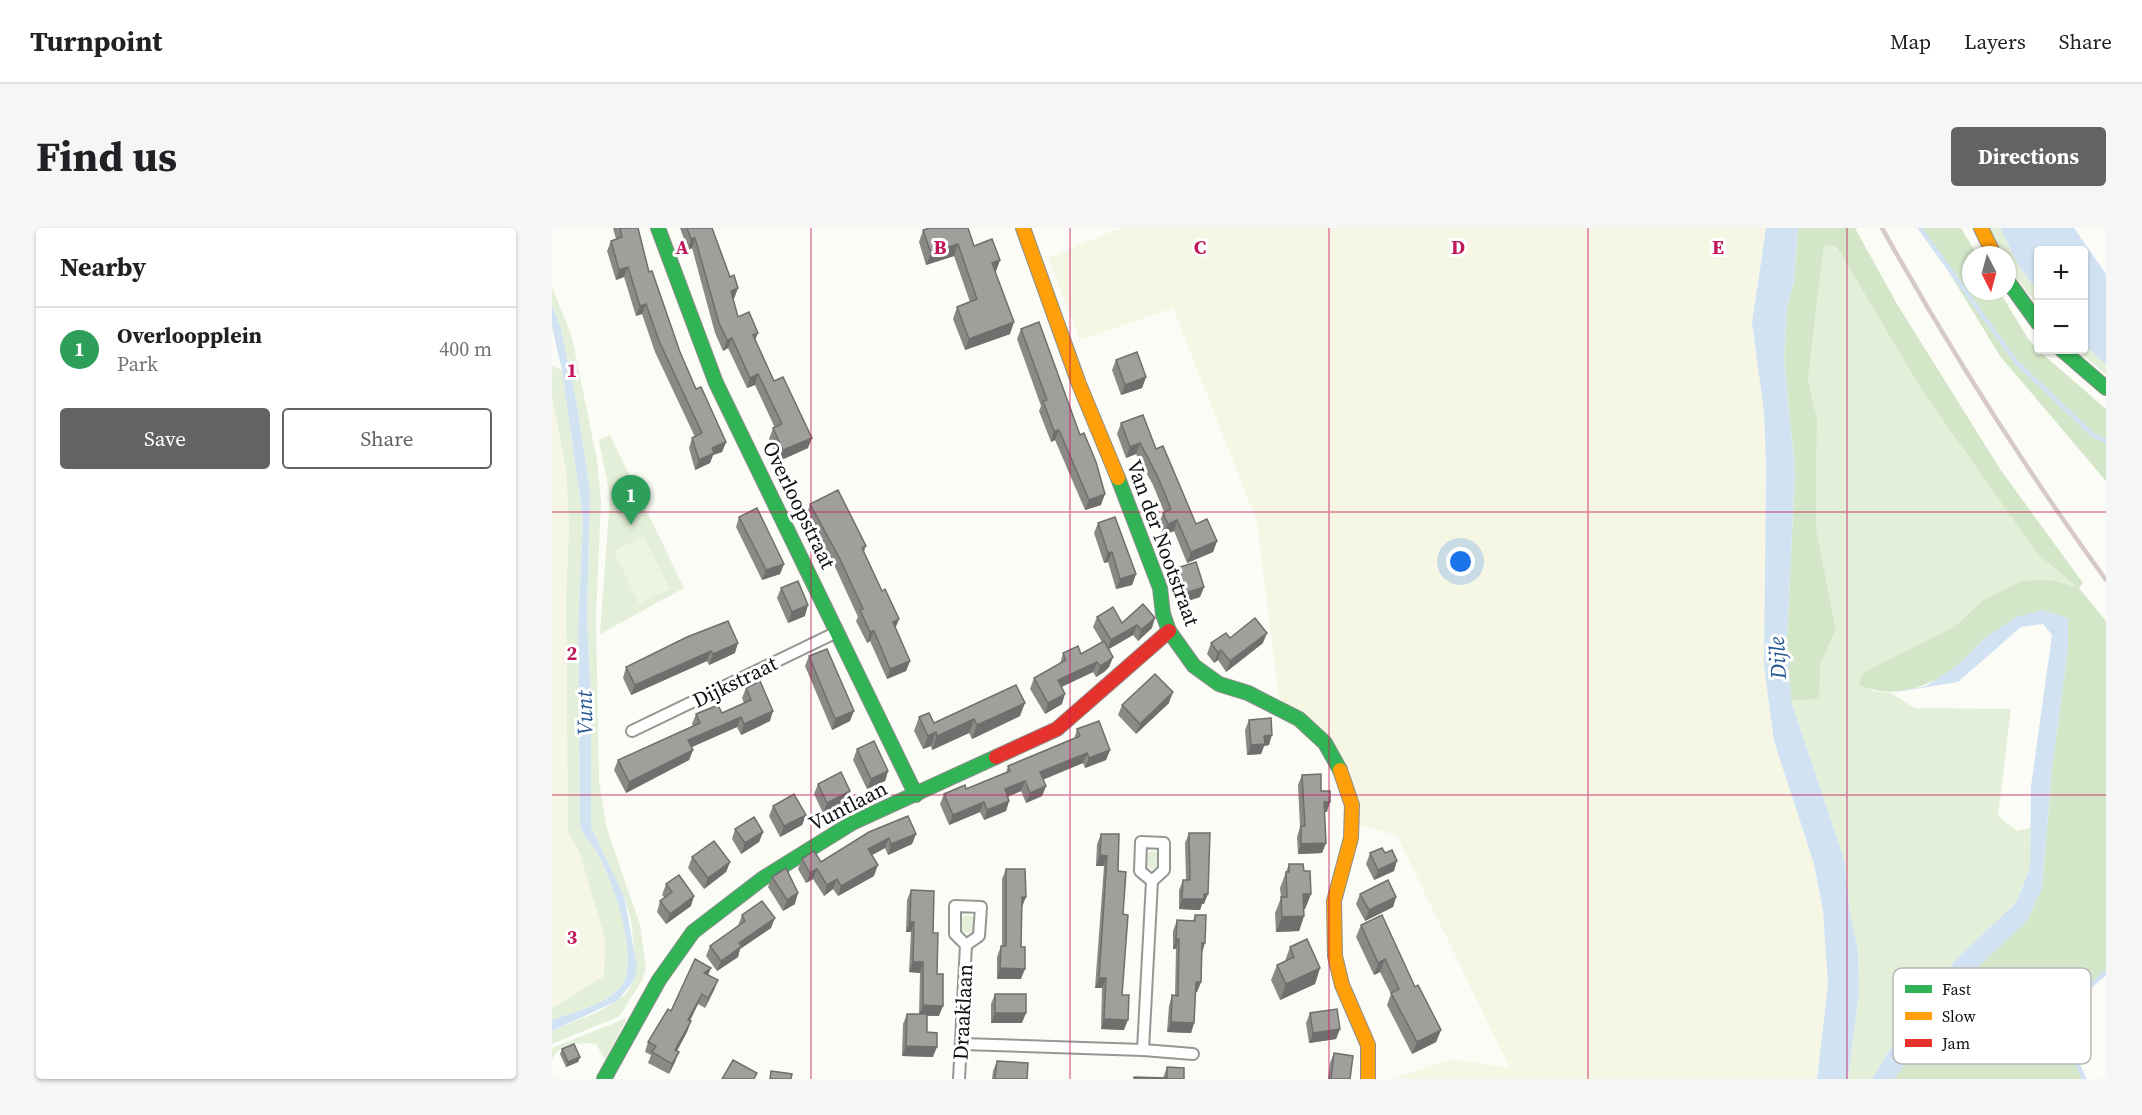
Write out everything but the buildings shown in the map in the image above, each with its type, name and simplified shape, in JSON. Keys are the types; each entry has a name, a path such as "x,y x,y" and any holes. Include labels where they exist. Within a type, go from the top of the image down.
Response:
{"street":[{"name":"Overloopstraat","path":"658,228 716,383 916,795"},
{"name":"Van der Nootstraat","path":"1023,228 1078,384 1130,505 1160,588 1163,614 1169,632 1194,666 1220,684 1248,693 1299,719 1325,743 1340,770 1352,805 1351,838 1334,902 1335,956 1342,985 1368,1045 1368,1079"},
{"path":"1981,228 1990,246"},
{"path":"2016,292 2034,317"},
{"path":"2067,354 2106,388"},
{"name":"Dijkstraat","path":"633,731 837,632"},
{"name":"Vuntlaan","path":"604,1079 659,980 693,932 762,879 852,823 1057,729 1135,658 1169,632"},
{"path":"1143,1050 1152,881"},
{"name":"Draaklaan","path":"960,1079 966,945"},
{"path":"962,1044 1143,1050 1194,1054"}],"green space":[{"path":"1121,228 1766,228 1752,323 1764,412 1766,465 1764,666 1774,741 1814,864 1823,911 1828,984 1817,1079 1392,1079 1452,1059 1510,1068 1397,836 1358,824 1358,799 1293,709 1279,698 1257,522 1173,308 1080,340 1048,258"},
{"path":"1798,228 1855,228 1897,304 2000,469 2083,583 2079,588 2106,621 2106,972 2091,985 2091,968 1977,968 2027,921 2042,888 2052,767 2068,649 2068,618 2042,610 2012,623 1984,639 1947,673 1923,685 1898,691 1885,691 1859,685 1863,673 1954,627 1982,601 2021,581 2050,580 2077,587 2038,555 1921,389 1836,246 1824,245 1808,379 1817,419 1816,528 1836,630 1821,662 1819,699 1791,701 1787,638 1795,471 1784,360 1787,309 1794,280"},
{"path":"1922,228 1961,228 1972,246 1962,246 1962,294"},
{"path":"1988,228 2000,228 2009,246 1999,246"},
{"path":"1824,245 1835,245 1921,389 2038,555 2078,588 1982,601 1954,627 1863,674 1872,691 1891,693 1915,708 2011,709 1998,816 2017,831 2031,828 2030,868 2016,903 1956,959 1949,968 1893,968 1893,1045 1872,1079 1848,1079 1859,993 1858,950 1850,914 1845,862 1791,701 1819,699 1821,662 1836,630 1816,528 1817,419 1808,379"},
{"path":"2016,260 2034,287 2034,300 2016,278"},
{"path":"552,287 572,337 597,460 601,502 596,617 599,780 606,826 640,925 646,968 642,980 620,1016 552,1044 552,1031 602,1010 626,994 634,981 636,963 631,921 624,896 591,827 591,698 587,620 590,492 577,405 561,329 552,305"},
{"path":"1966,300 2004,300 2034,345 2034,354 2043,354 2106,409 2106,481 2000,356"},
{"path":"2088,348 2106,364 2106,375 2082,354 2088,354"},
{"path":"552,366 562,370 583,518 578,629 580,827 608,875 621,916 628,957 627,974 615,993 589,1007 552,1020 552,1008 604,976 605,939 579,851 568,832 566,600 569,524 566,469 552,396"},
{"path":"552,396 566,469 569,524 566,600 568,832 579,851 605,939 604,976 552,1008"},
{"path":"610,435 684,588 600,634 610,497 599,440"},
{"path":"644,537 670,589 639,604 614,551"},
{"path":"1153,851 1159,854 1162,860 1159,866 1153,869 1147,866 1144,860 1147,854"},
{"path":"964,915 972,915 977,920 975,931 964,933 959,928 959,920"},
{"path":"627,1018 605,1060 596,1044 584,1043 565,1047 552,1059 552,1048"},
{"path":"1905,1064 2078,1064 2084,1079 1894,1079"}],"water":[{"name":"Dijle","path":"1766,228 1798,228 1794,280 1787,309 1784,360 1795,471 1787,638 1791,701 1845,862 1850,914 1858,950 1859,993 1848,1079 1817,1079 1828,984 1823,911 1814,864 1774,741 1764,666 1766,465 1764,412 1752,323"},
{"path":"2000,228 2074,228 2087,246 2034,246 2034,287 2016,260 2016,246 2009,246"},
{"path":"2088,248 2106,274 2106,364 2088,348"},
{"name":"Vunt","path":"552,305 561,329 577,405 590,492 587,620 591,698 591,827 624,896 637,966 634,981 617,1001 552,1031 552,1020 589,1007 615,993 627,974 628,957 621,916 608,875 580,827 578,629 583,518 562,370 552,327"},
{"path":"2042,610 2068,618 2068,649 2052,768 2042,888 2027,921 1977,968 1949,968 1956,959 2016,903 2030,868 2031,786 2052,635 2043,624 2021,627 1958,682 1891,693 1926,686 1958,665 1985,638 2016,617"},
{"path":"1892,1046 1893,1064 1905,1064 1894,1079 1872,1079"}],"waterway":[{"path":"1920,228 2016,362 2093,435 2106,441"},
{"path":"2091,985 2106,972"},
{"path":"2078,1064 2084,1079"}],"railway":[{"path":"1882,228 1934,319 1989,407 2106,580"}],"traffic: fast":[{"path":"658,228 716,383 916,795"},
{"path":"2016,292 2034,317"},
{"path":"2067,354 2106,388"},
{"path":"1118,478 1160,588 1163,614 1169,631 1194,666 1219,684 1248,693 1299,719 1325,743 1340,770"},
{"path":"604,1079 659,980 693,932 762,879 852,823 996,757"}],"traffic: slow":[{"path":"1023,228 1079,384 1118,478"},
{"path":"1981,228 1990,246"},
{"path":"1340,770 1352,805 1351,838 1334,901 1335,956 1342,985 1368,1045 1368,1079"}],"traffic: jam":[{"path":"996,757 1057,729 1169,631"}],"place":[{"name":"Overloopplein","path":"631,525"}]}
